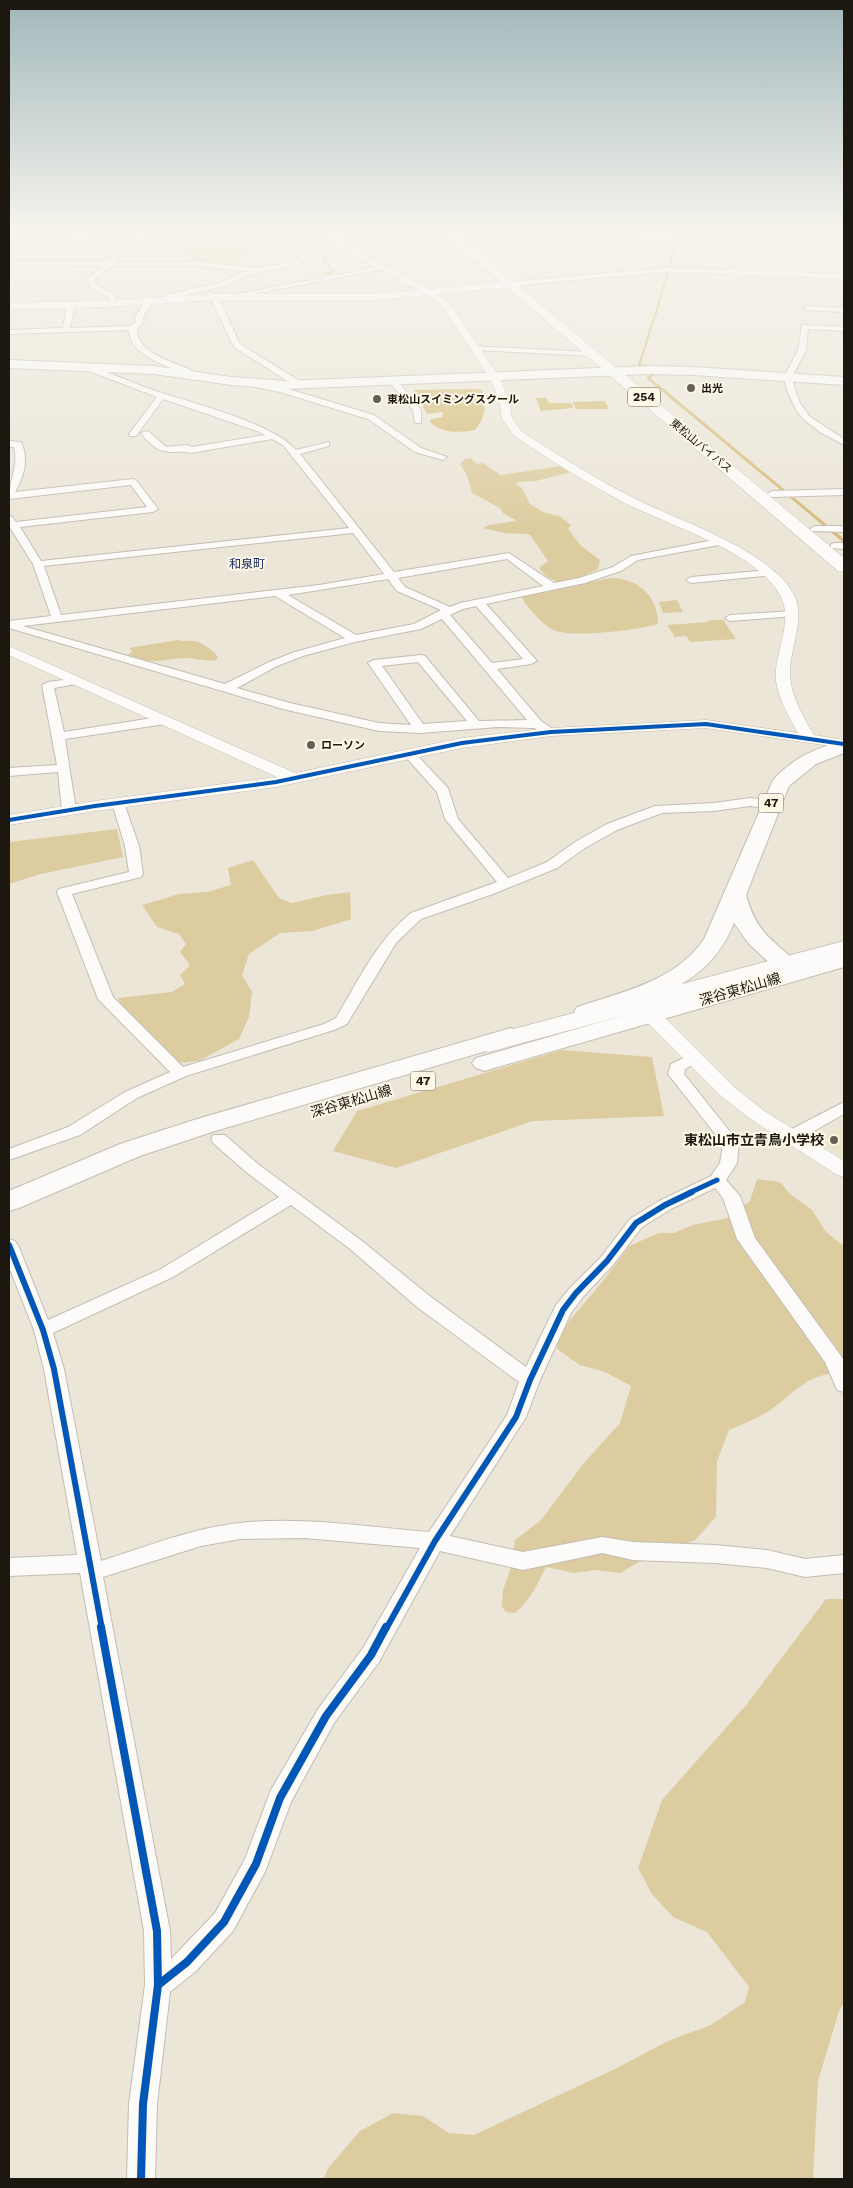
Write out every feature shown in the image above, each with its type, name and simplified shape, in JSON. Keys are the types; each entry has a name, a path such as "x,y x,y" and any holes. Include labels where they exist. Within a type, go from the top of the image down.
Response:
{"highway":[{"name":"東松山バイパス","path":"566,330 592,354 620,372 820,533 842,546"},
{"name":"東松山バイパス","path":"571,330 844,567"},
{"path":"489,1044 844,948"}],"main road":[{"path":"9,364 154,370 249,383 300,385 686,371 844,381"},
{"name":"深谷東松山線","path":"9,1202 130,1150 206,1125 489,1044 628,998 662,985 686,972 703,957 716,939 770,804 780,784 791,771 821,752 844,745"},
{"name":"深谷東松山線","path":"734,894 742,918 757,939 784,964"},
{"name":"深谷東松山線","path":"9,1221 87,1185 219,1139 650,1014 844,960"}],"street":[{"path":"9,332 63,330"},
{"path":"133,330 133,337 146,353 193,375"},
{"path":"230,330 237,345 300,385"},
{"path":"463,330 494,377 504,399 507,418 523,437 627,499 719,542 770,573 788,597 792,625 782,674 788,697 809,739"},
{"path":"805,330 802,350 788,377 793,401 804,416 819,429 844,442"},
{"path":"18,332 18,339 49,338"},
{"path":"474,348 592,354"},
{"path":"87,367 162,396 260,429 275,436 290,447 404,591 446,612 489,667 544,728"},
{"path":"394,382 417,410 418,421"},
{"path":"249,383 282,390 371,417 418,450 443,457"},
{"path":"133,434 162,396"},
{"path":"145,433 162,450 166,451 188,448 191,450 275,436"},
{"path":"9,444 18,444 22,462 20,474 9,496"},
{"path":"295,453 326,444"},
{"path":"9,496 133,482 153,510 11,522"},
{"path":"772,494 844,492"},
{"path":"11,522 27,544 38,564 57,618"},
{"path":"820,533 844,528"},
{"path":"38,564 356,530"},
{"path":"228,688 286,659 354,639 409,629 446,612 478,602 581,582 611,572 635,558 719,542"},
{"path":"9,625 319,588 509,556 552,587"},
{"path":"691,580 770,573"},
{"path":"277,593 354,639"},
{"path":"478,602 531,661 489,667"},
{"path":"730,618 791,614"},
{"path":"9,625 317,714 379,727 420,728 476,725 544,728 706,724 844,745"},
{"path":"9,650 294,779"},
{"path":"420,728 374,663 421,658 476,725"},
{"path":"69,810 48,685 78,681"},
{"path":"58,737 165,720"},
{"path":"9,820 294,779 409,754 544,728"},
{"path":"409,754 444,791 452,819 506,884"},
{"path":"9,772 63,768"},
{"path":"9,1155 74,1131 131,1095 180,1073 330,1026 342,1020 390,941 416,916 506,884 552,865 580,845 612,828 660,809 714,807 750,802 770,804"},
{"path":"118,803 132,846 136,874 64,892 106,999 180,1073"},
{"path":"650,1014 728,1092 756,1114 844,1170"},
{"path":"158,1985 187,1962 224,1922 256,1864 284,1790 326,1716 372,1655 435,1542 516,1417 530,1380 563,1310 576,1293 607,1261 631,1228 665,1205 718,1180 730,1164 731,1143 676,1074 677,1066 694,1058"},
{"path":"792,1136 844,1107"},
{"path":"219,1139 252,1168 356,1245 424,1302 530,1380"},
{"path":"718,1180 731,1196 746,1239 834,1360 844,1385"},
{"path":"43,1330 167,1273 292,1197"},
{"path":"9,1245 43,1330 54,1369 92,1568 157,1931 158,1985 143,2104 141,2179"},
{"path":"9,1567 92,1568 200,1538 240,1531 304,1530 435,1542 524,1561 602,1545 633,1551 715,1554 767,1559 805,1568 844,1564"}],"shaded area":[{"path":"414,390 482,390 484,401 483,416 475,430 463,432 444,430 433,425 429,420 442,417 443,414 441,412 427,414"},
{"path":"536,398 546,398 549,403 571,403 573,408 541,411"},
{"path":"605,401 609,409 576,409 573,402"},
{"path":"471,458 477,464 483,463 501,475 561,466 571,472 515,484 522,488 530,504 543,512 561,517 571,525 568,529 581,546 600,560 598,569 574,580 559,583 546,576 539,568 548,561 531,536 483,528 489,525 517,521 503,513 500,508 472,493 467,475 460,464 465,459"},
{"path":"610,578 629,581 644,590 654,605 658,624 636,629 603,632 559,632 544,624 524,602 522,597"},
{"path":"677,600 683,612 663,613 659,602"},
{"path":"708,620 723,620 736,639 690,642 686,636 675,637 667,625 709,622"},
{"path":"178,640 201,643 218,657 213,661 180,658 145,661 128,655 132,651 129,648"},
{"path":"117,829 123,857 41,874 9,884 9,842"},
{"path":"253,860 279,898 292,903 350,892 351,919 312,931 280,933 249,954 242,975 252,992 249,1017 239,1039 199,1061 177,1063 141,1024 123,1010 118,998 172,992 185,984 180,975 190,965 180,952 186,944 179,934 157,927 142,905 179,894 207,892 231,885 228,868"},
{"path":"562,1050 652,1057 664,1116 533,1121 396,1168 333,1151 357,1111"},
{"name":"東松山市立青鳥小学校","path":"844,1125 844,1157 823,1143 823,1138"},
{"path":"757,1179 780,1182 790,1194 812,1210 826,1232 844,1246 844,1373 819,1376 800,1386 764,1414 729,1430 717,1461 716,1517 695,1540 635,1564 621,1573 595,1570 574,1573 546,1567 537,1586 525,1603 515,1613 506,1612 502,1606 503,1590 510,1570 515,1540 541,1520 584,1463 620,1423 631,1386 605,1372 580,1365 557,1349 558,1338 629,1246 659,1233 674,1233 693,1225 728,1218 750,1201"},
{"path":"826,1599 844,1599 844,2003 839,2011 818,2081 813,2179 323,2179 329,2167 360,2131 393,2113 423,2116 449,2133 474,2135 617,2068 668,2041 711,2025 745,2002 749,1987 707,1932 673,1917 652,1894 638,1868 662,1800 747,1704"}],"waterway":[{"path":"650,330 639,366 649,366 655,373 648,378 659,387"},
{"path":"658,386 844,541"}],"cycle path":[{"path":"9,820 95,806 276,782 462,743 551,732 706,724 844,744"},
{"path":"158,1985 187,1962 224,1922 256,1864 280,1798 326,1716 371,1655 435,1541 516,1417 530,1380 563,1310 576,1293 607,1261 636,1223 665,1205 717,1180"},
{"path":"9,1245 43,1330 54,1369 157,1931 158,1985 143,2104 141,2179"}],"place":[{"name":"出光","path":"691,388"},
{"name":"東松山スイミングスクール","path":"377,399"},
{"name":"ローソン","path":"311,745"},
{"name":"東松山市立青鳥小学校","path":"834,1140"}],"district":[{"name":"和泉町","path":"247,564"}]}
